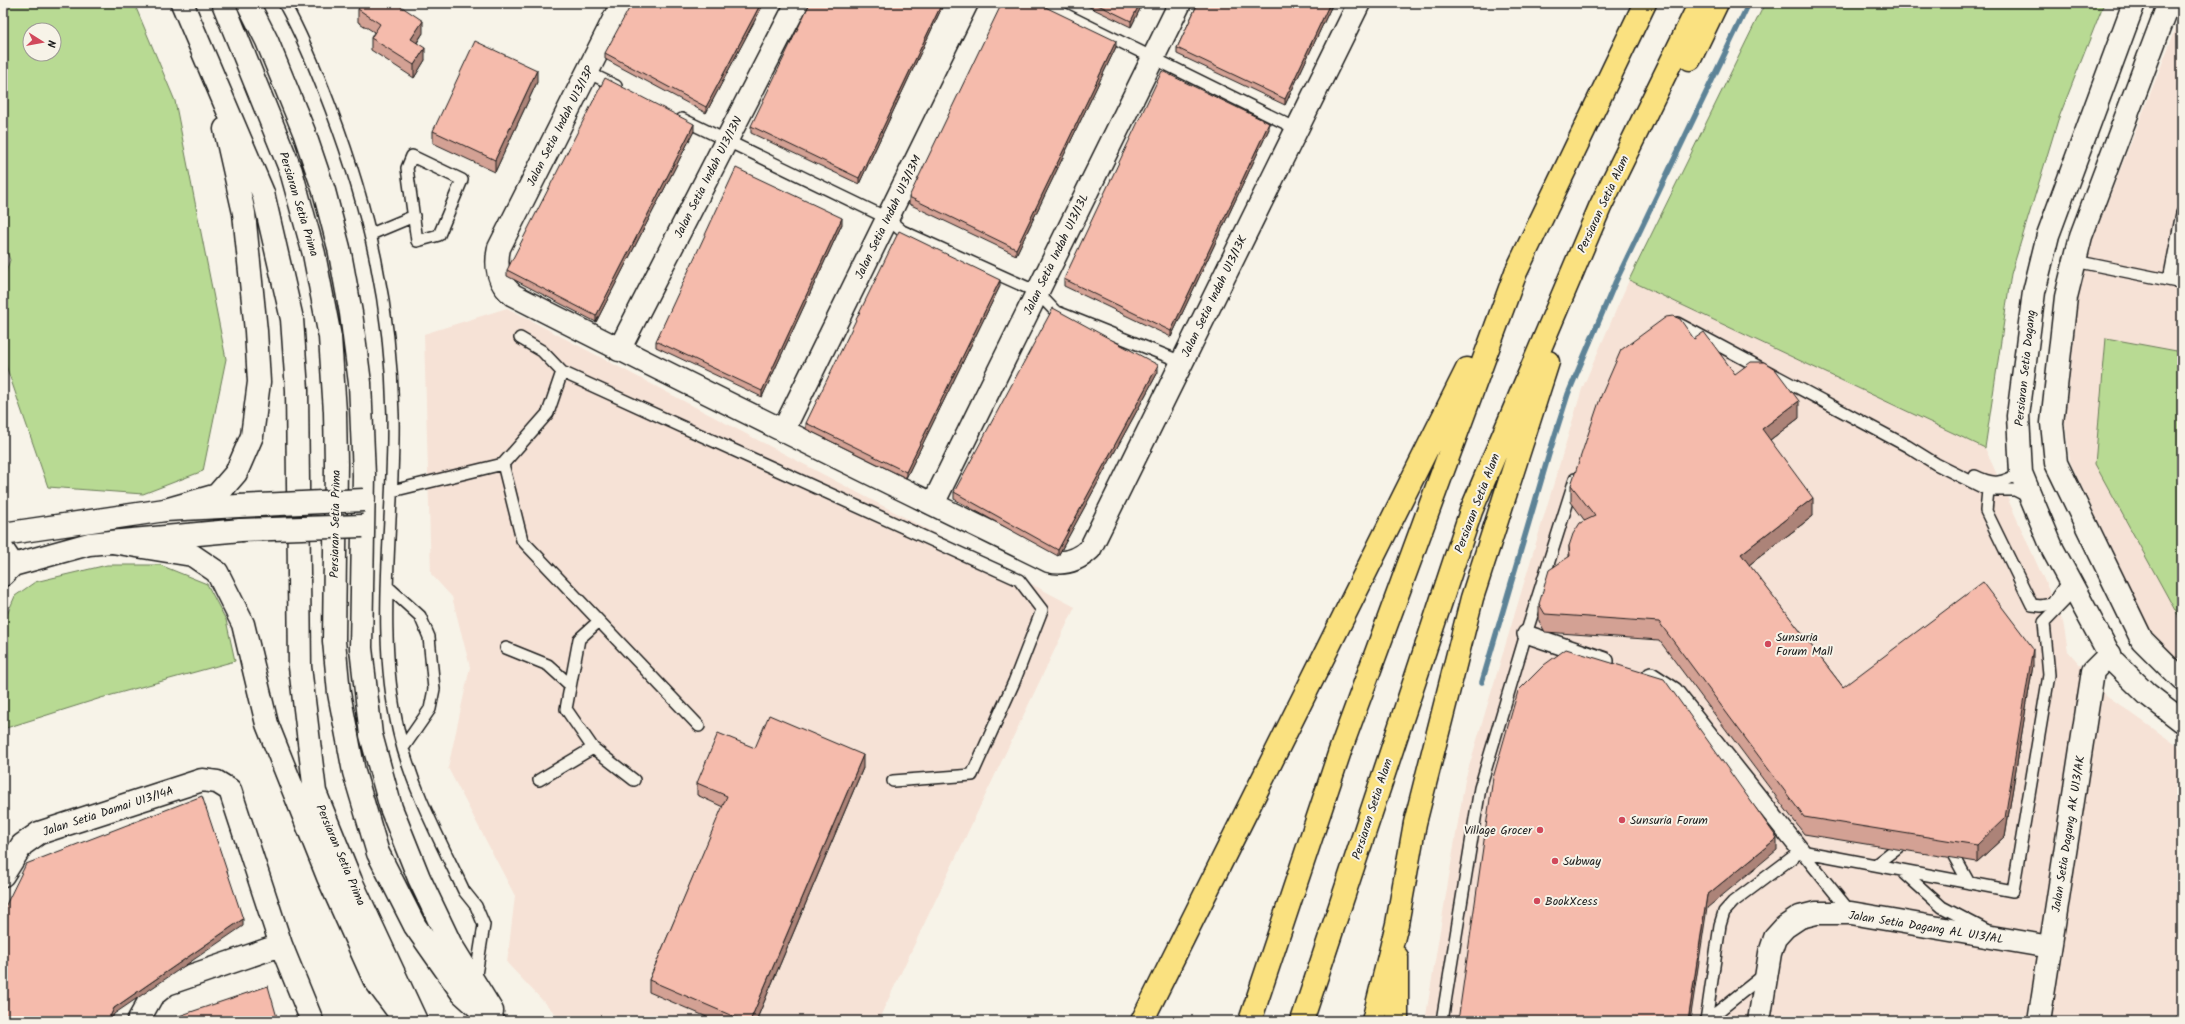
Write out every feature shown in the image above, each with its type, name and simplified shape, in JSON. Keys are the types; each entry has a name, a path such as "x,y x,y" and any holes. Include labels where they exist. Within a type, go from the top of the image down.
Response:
{"highway":[{"path":"1142,1021 1516,272 1645,3"},
{"name":"Persiaran Setia Alam","path":"1302,1021 1471,511 1600,207 1700,3"},
{"path":"1373,1021 1397,924 1414,823 1472,598 1600,207 1632,178 1717,3"},
{"path":"1250,1021 1340,751 1516,272"},
{"path":"1397,924 1397,1021"}],"street":[{"name":"Persiaran Setia Prima","path":"182,3 263,193 292,319 297,390 300,667 315,792 351,880 416,1021"},
{"name":"Persiaran Setia Prima","path":"223,3 291,170 314,254 330,337 335,419 334,641 339,694 354,772 378,853 415,926 462,993 493,1021"},
{"path":"248,3 267,41 304,132 324,191 339,248 360,383 364,500 361,648 371,735 390,808 419,878 450,943 498,1021"},
{"name":"Jalan Setia Indah U13/13P","path":"619,350 513,295 505,289 497,266 499,248 622,3"},
{"name":"Jalan Setia Indah U13/13N","path":"619,350 797,3"},
{"name":"Jalan Setia Indah U13/13M","path":"782,431 993,3"},
{"name":"Jalan Setia Indah U13/13L","path":"933,504 1180,3"},
{"name":"Jalan Setia Indah U13/13K","path":"933,504 1048,561 1058,563 1071,560 1082,556 1090,549 1359,3"},
{"name":"Persiaran Setia Dagang","path":"2134,3 2048,235 2034,292 2018,416 2021,473 2030,497 2071,586 2113,661 2147,694 2182,721"},
{"path":"2169,3 2081,236 2066,297 2052,423 2056,463 2142,640 2182,680"},
{"path":"165,510 217,495 236,473 252,436 258,382 256,331 244,213 212,71"},
{"path":"619,350 933,504"},
{"path":"3,534 165,510 364,500"},
{"path":"6,563 89,544 241,530 363,526"},
{"path":"112,542 192,555 216,572 243,624 267,724 328,877 374,979 405,1021"},
{"path":"1526,634 1654,677 1674,691 1801,851"},
{"name":"Jalan Setia Dagang AK U13/AK","path":"2039,1021 2093,671 2110,654"},
{"name":"Jalan Setia Damai U13/14A","path":"3,875 22,845 39,833 202,780 217,782 230,790 281,945"},
{"name":"Jalan Setia Dagang AL U13/AL","path":"1759,1021 1770,954 1775,938 1785,927 1800,917 1816,913 1851,913 2050,947"},
{"path":"138,1021 152,996 167,984 281,945 312,1021"}],"lane":[{"path":"284,3 302,35 332,111 371,234 381,280 390,361 393,415 392,491 388,587 389,667 399,732 414,781 464,891 476,906 484,925 480,962 475,982"},
{"path":"1042,3 1152,59 1297,129"},
{"path":"587,72 629,93"},
{"path":"671,113 887,218 902,231 1038,292 1055,311 1182,362"},
{"path":"412,156 462,180 439,235 417,241 414,216 407,168 412,156"},
{"path":"2169,280 2182,213"},
{"path":"371,234 414,216"},
{"path":"2075,261 2182,283"},
{"path":"1664,329 1677,323 1907,446 1936,464 1988,490 2015,490 2030,497"},
{"path":"520,338 542,351 562,372 1019,580 1042,610 1014,682 972,775 893,782"},
{"path":"392,491 503,464 548,413 562,372"},
{"path":"1907,446 1938,458 1986,481 1996,483 2005,481 2021,473"},
{"path":"503,464 522,540 699,726"},
{"path":"1442,1021 1480,788 1526,634 1578,471"},
{"path":"1988,490 1986,511 2032,605 2042,606 2052,604 2071,586"},
{"path":"1706,1021 1720,925 1724,912 1738,897 1801,851 2013,891 2049,675 2044,622 2071,586"},
{"path":"388,587 420,616 429,637 432,666 434,689 430,709 403,748"},
{"path":"599,621 579,639 566,709 593,748 634,780"},
{"path":"506,648 548,665 570,685"},
{"path":"539,780 593,748"},
{"path":"1875,865 1914,834"},
{"path":"1945,839 1969,883"},
{"path":"1801,851 1851,913"},
{"path":"1900,870 1942,907 2006,940"},
{"path":"1706,1021 1767,973"}],"shaded area":[{"path":"2182,13 2182,664 2152,635 2070,462 2065,421 2078,298 2092,241"},
{"path":"1629,280 1985,448 2063,622 2068,651 2106,695 2182,749 2182,1021 1425,1021 1465,780 1582,389"},
{"path":"507,308 1075,607 878,1021 562,1021 507,963 515,896 448,768 470,667 452,597 431,574 424,334"}],"green space":[{"path":"3,3 134,3 175,101 226,359 203,471 143,494 48,487 3,357 3,280 10,260 3,242"},
{"path":"1765,3 2104,3 2058,120 2011,274 1985,448 1629,280"},
{"path":"2106,338 2182,352 2182,623 2095,464"},
{"path":"107,565 160,565 207,584 226,620 235,661 101,698 3,729 3,624 15,596 35,582"}],"building":[{"path":"363,3 396,3 423,21 411,39 425,48 414,65 371,38 380,24 358,9"},
{"path":"632,3 761,3 706,107 605,53"},
{"path":"810,3 942,3 859,178 751,126"},
{"path":"1002,3 1037,3 1116,41 1016,249 909,197"},
{"path":"1094,3 1140,3 1131,21"},
{"path":"1198,3 1330,3 1285,99 1177,48"},
{"path":"475,41 537,70 495,160 433,131"},
{"path":"1162,71 1269,123 1171,331 1064,279"},
{"path":"605,78 694,124 596,316 507,270"},
{"path":"736,168 842,218 762,391 656,341"},
{"path":"899,231 1000,280 906,472 806,423"},
{"path":"1053,308 1158,365 1058,550 954,492"},
{"path":"1673,316 1680,319 1694,339 1704,332 1735,374 1751,362 1764,362 1775,369 1799,401 1762,429 1813,498 1741,554 1843,687 1983,582 2033,648 2005,818 1977,845 1804,817 1659,622 1545,614 1539,604 1549,570 1570,556 1569,546 1573,534 1580,523 1595,516 1571,485 1601,396 1621,350 1666,317"},
{"name":"Sunsuria Forum","path":"1566,649 1664,679 1777,838 1707,895 1688,1021 1458,1021 1493,778 1518,691 1544,665"},
{"path":"769,715 863,755 750,1021 744,1021 649,980 727,796 697,783 718,733 755,748"},
{"path":"202,796 243,919 114,1008 108,1021 3,1021 3,911 26,864"},
{"path":"268,986 278,1021 164,1021"}],"waterway":[{"path":"1482,682 1568,394 1615,283 1749,3"}],"place":[{"name":"Sunsuria Forum Mall","path":"1768,644"},
{"name":"Sunsuria Forum","path":"1622,820"},
{"name":"Village Grocer","path":"1540,830"},
{"name":"Subway","path":"1555,861"},
{"name":"BookXcess","path":"1537,901"}]}
